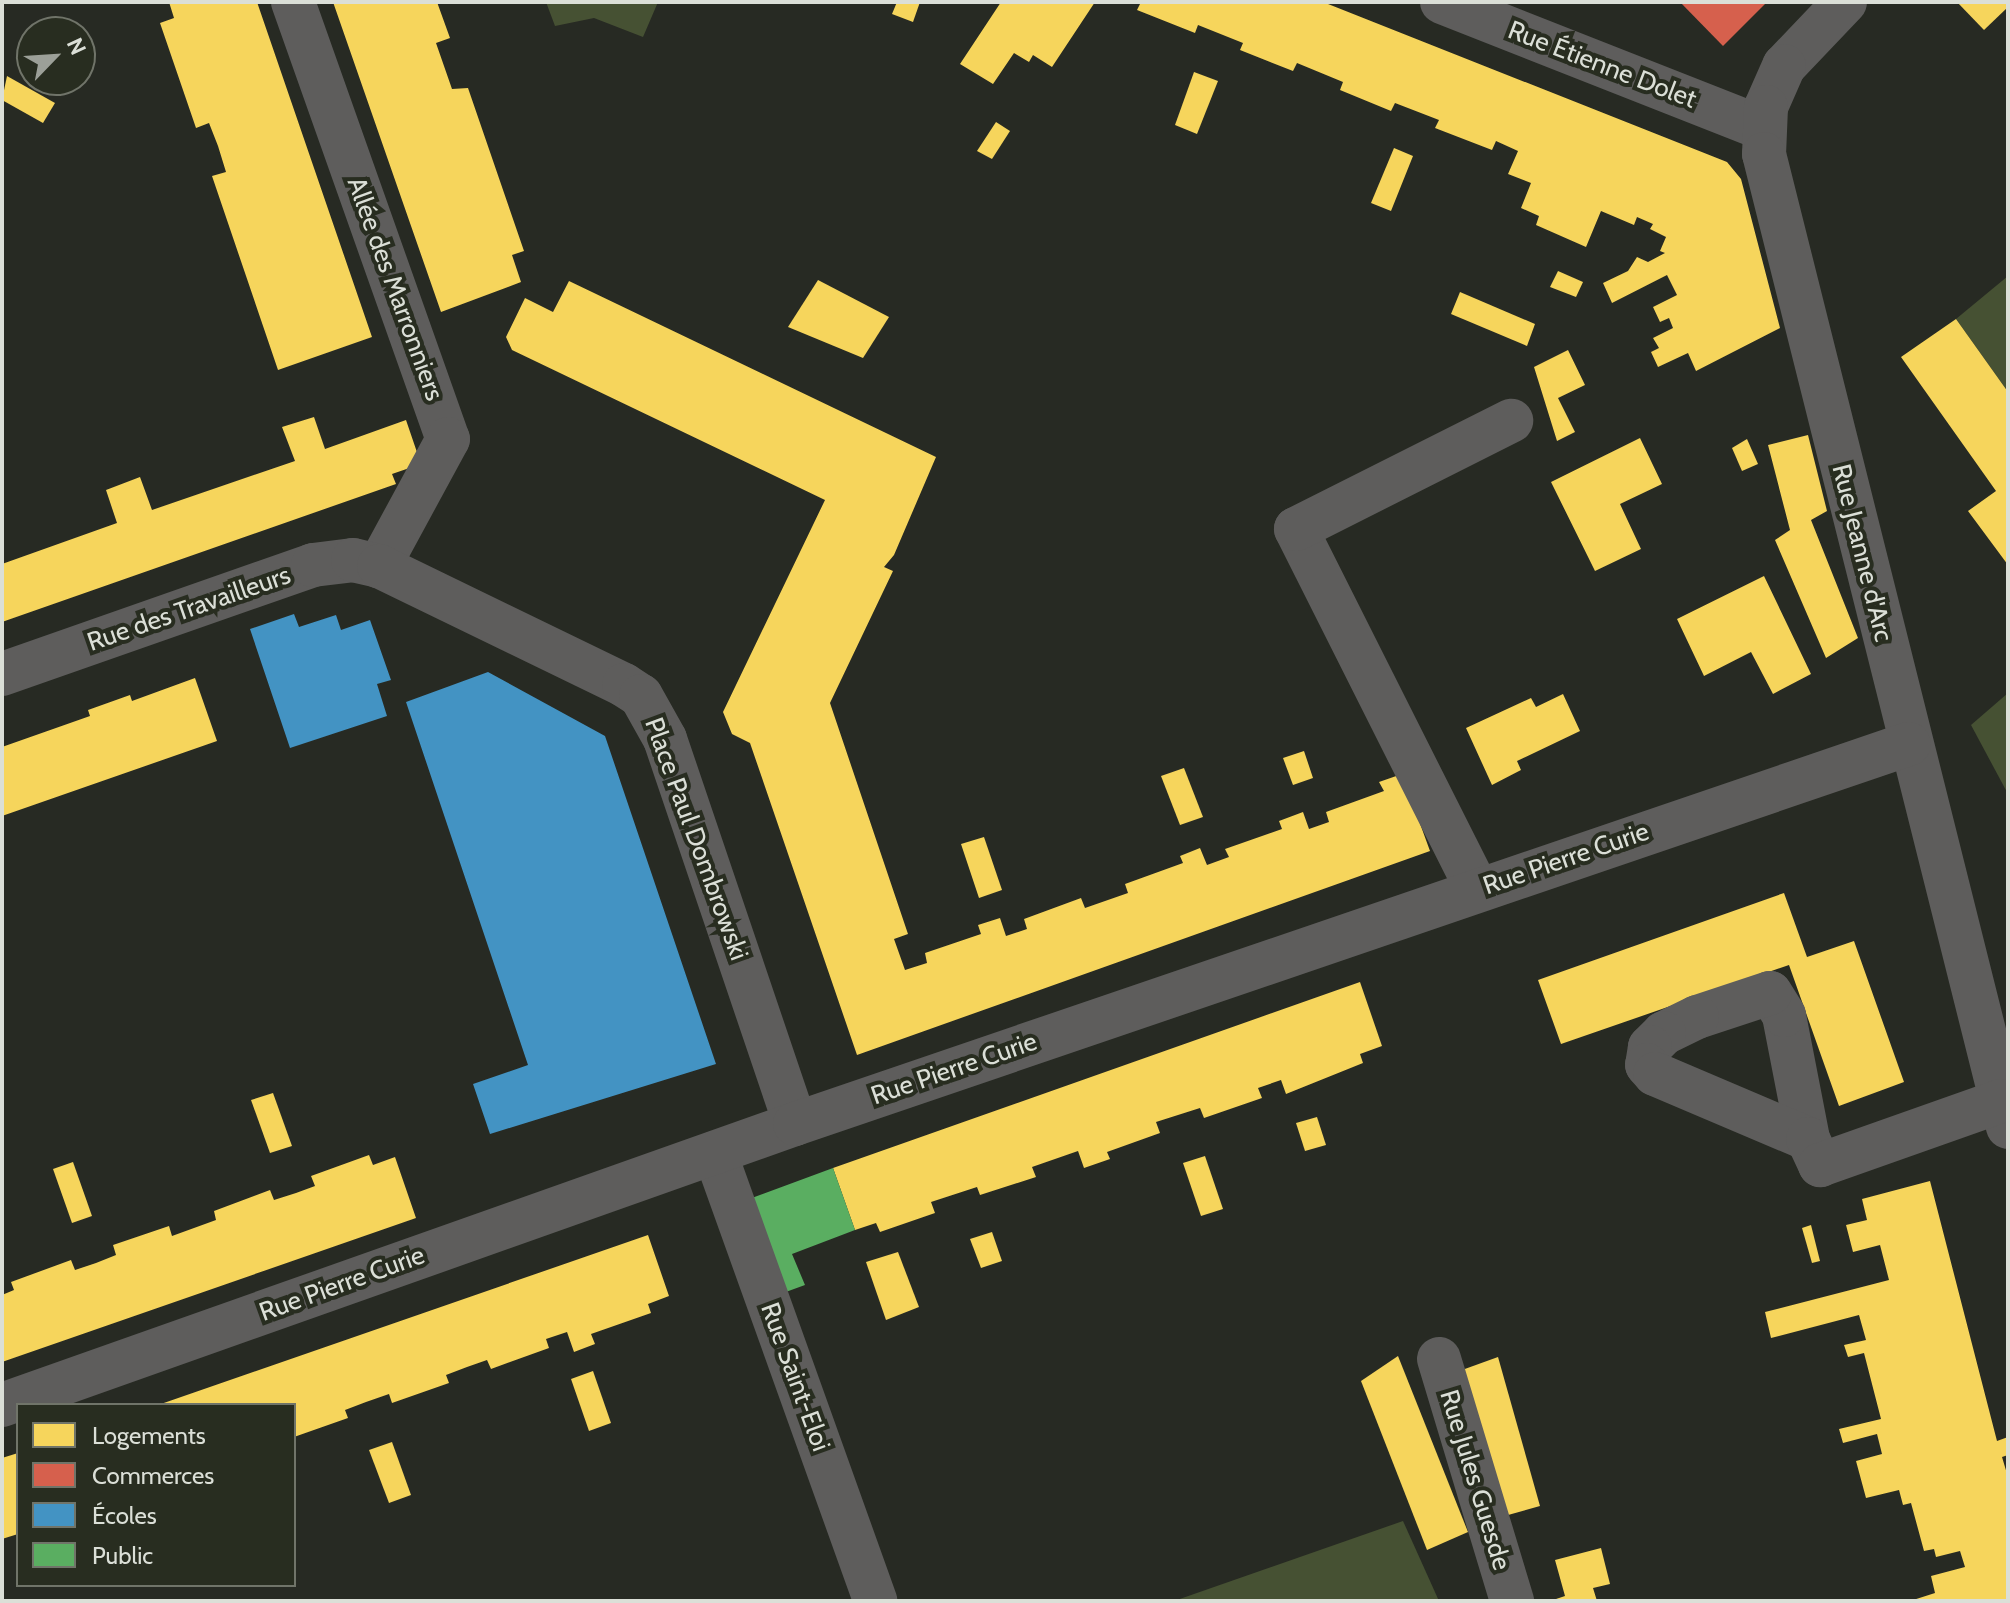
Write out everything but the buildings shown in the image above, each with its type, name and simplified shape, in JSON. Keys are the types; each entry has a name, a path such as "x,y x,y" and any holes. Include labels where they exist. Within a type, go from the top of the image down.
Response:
{"street":[{"name":"Allée des Marronniers","path":"293,2 448,439 379,566"},
{"name":"Rue Étienne Dolet","path":"1442,2 1762,128"},
{"name":"Rue Jeanne d'Arc","path":"1845,2 1784,66 1762,128 1764,154 1909,744 2005,1114"},
{"path":"1477,889 1296,529 1511,421"},
{"name":"Rue des Travailleurs","path":"2,674 313,565 353,560 379,566"},
{"name":"Place Paul Dombrowski","path":"379,566 641,696 665,739 795,1124"},
{"name":"Rue Pierre Curie","path":"2,1405 795,1124 1909,744"},
{"path":"1808,1139 1820,1165 2005,1114"},
{"name":"Rue Saint-Eloi","path":"715,1153 875,1601"},
{"name":"Rue Jules Guesde","path":"1439,1359 1512,1601"}],"green space":[{"path":"546,2 658,2 643,37 594,18 555,26"},
{"path":"2008,276 2008,392 1956,319"},
{"path":"2008,693 2008,794 1971,725"},
{"path":"1403,1521 1439,1601 1174,1601"}]}
